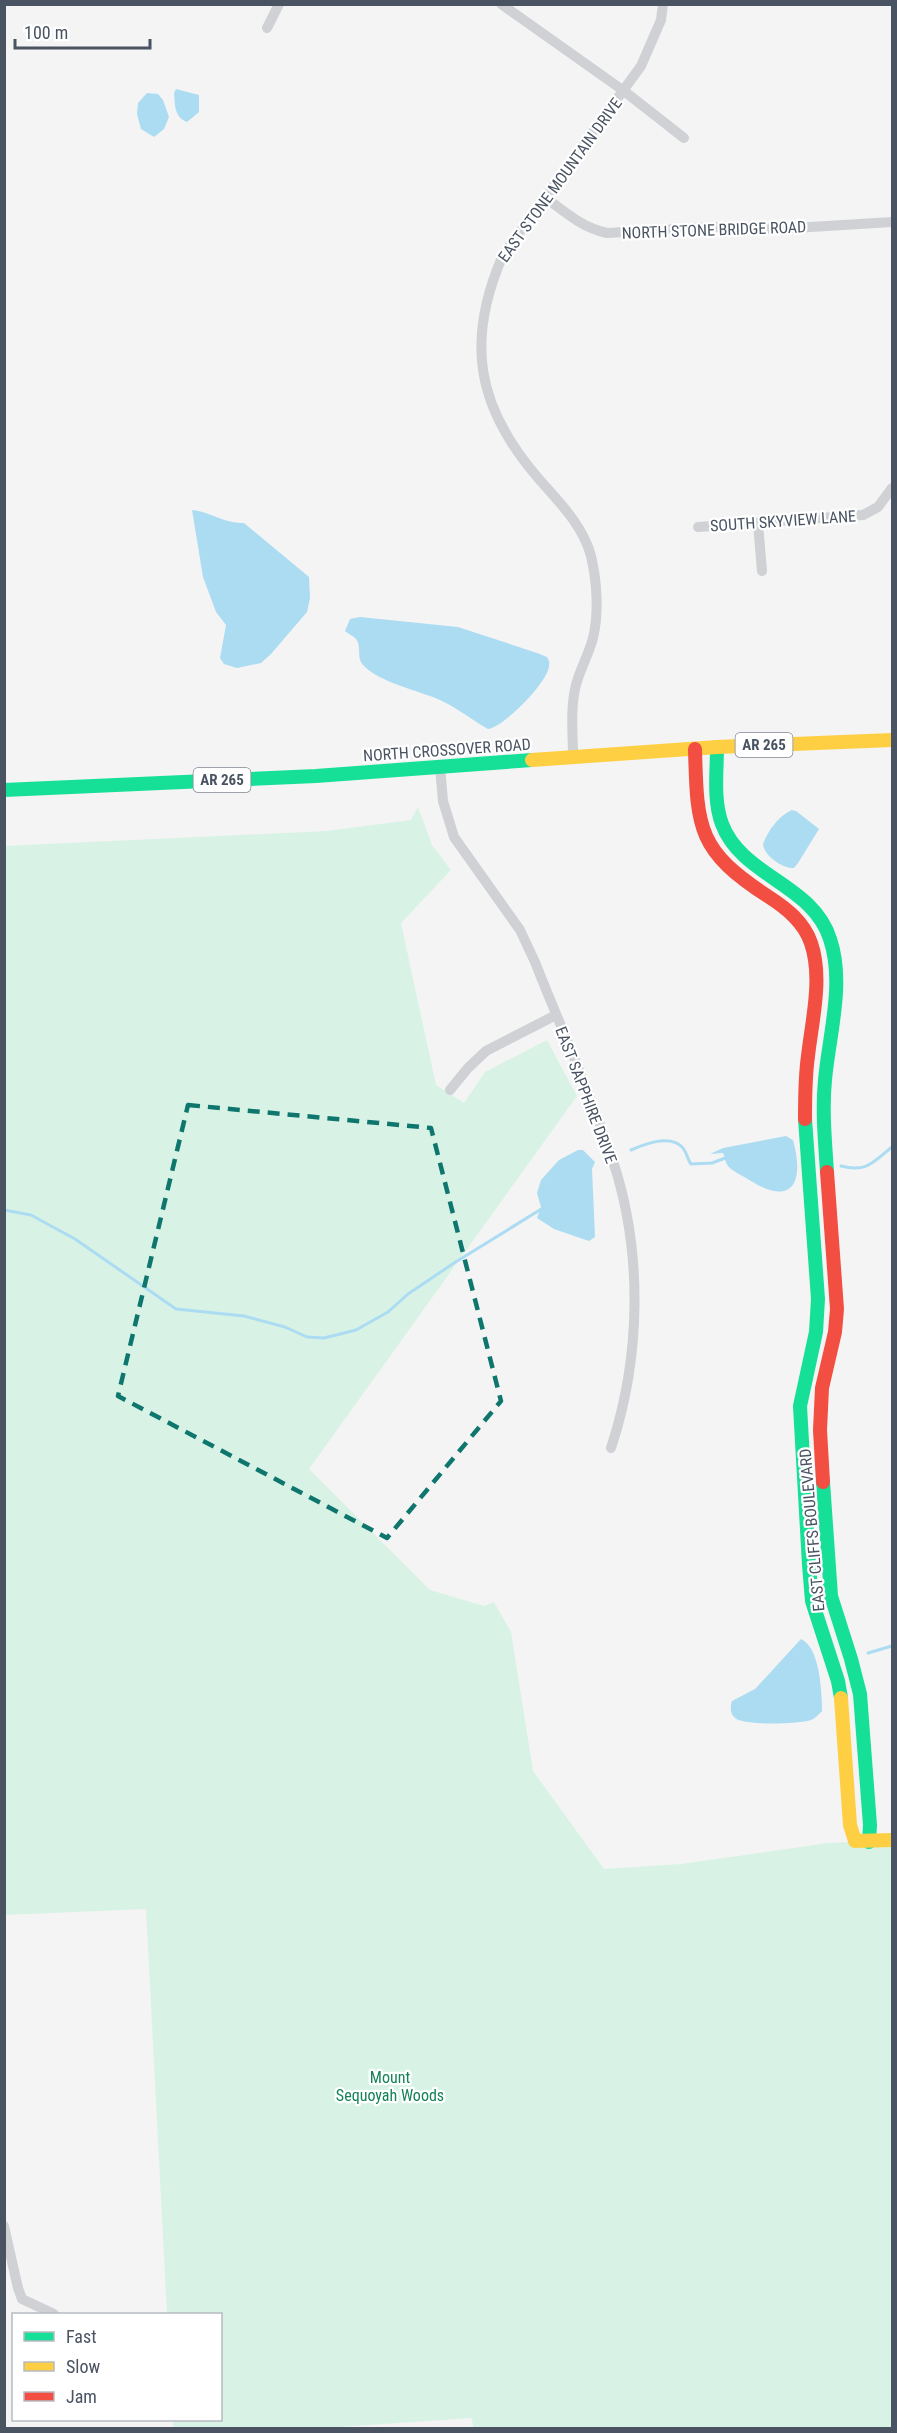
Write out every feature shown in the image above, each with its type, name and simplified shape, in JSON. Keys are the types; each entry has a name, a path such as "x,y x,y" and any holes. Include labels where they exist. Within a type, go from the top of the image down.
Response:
{"street":[{"path":"267,28 279,4"},
{"path":"501,4 624,91 684,138"},
{"name":"EAST STONE MOUNTAIN DRIVE","path":"573,758 572,711 576,686 593,639 596,620 591,555 582,533 571,516 518,454 489,401 483,376 481,331 483,310 491,282 503,255 641,66 661,20 663,4"},
{"name":"NORTH STONE BRIDGE ROAD","path":"546,198 582,225 607,233 711,227 778,229 892,222"},
{"name":"SOUTH SKYVIEW LANE","path":"698,527 863,515 878,507 892,488"},
{"path":"758,523 762,571"},
{"name":"NORTH CROSSOVER ROAD","path":"4,790 316,776 695,748 892,740"},
{"name":"EAST CLIFFS BOULEVARD","path":"695,748 698,807 704,832 724,864 786,910 804,928 811,942 815,963 805,1091 818,1299 816,1332 800,1406 800,1431 812,1601 838,1681 842,1703 850,1826 855,1841 869,1842 872,1833 867,1807 861,1700 857,1678 836,1619 831,1596 820,1430 822,1388 835,1332 837,1309 824,1100 835,981 835,955 830,937 820,917 799,893 746,856 728,837 722,822 717,792 717,747"},
{"name":"EAST SAPPHIRE DRIVE","path":"440,767 445,809 454,837 520,930 535,962 613,1162 625,1209 631,1250 634,1323 626,1396 611,1448"},
{"path":"450,1090 486,1051 556,1015"},
{"path":"842,1703 861,1700"},
{"path":"869,1842 892,1840"},
{"path":"4,2226 22,2299 52,2313"}],"highlighted area":[{"path":"188,1105 431,1128 501,1401 387,1538 118,1396"}],"green space":[{"name":"Mount Sequoyah Woods","path":"418,807 432,845 451,870 401,923 436,1085 464,1103 485,1072 547,1040 577,1096 309,1469 430,1590 484,1606 494,1602 511,1632 533,1771 604,1869 681,1864 828,1843 892,1840 892,2428 473,2428 472,2418 326,2428 173,2428 173,2421 222,2421 222,2313 167,2313 146,1909 5,1915 4,846 327,831 411,820"}],"water":[{"path":"176,89 199,95 199,112 187,122 176,110 174,93"},
{"path":"147,93 158,94 163,100 169,117 164,129 154,137 141,129 137,114 138,103"},
{"path":"192,510 231,522 244,523 309,577 310,598 307,612 261,663 237,668 224,664 220,658 226,625 216,612 203,577"},
{"path":"360,617 458,627 547,657 549,666 541,682 524,703 504,721 488,729 446,703 389,681 363,665 356,639 345,631 350,619"},
{"path":"792,810 819,829 798,863 794,868 790,868 775,861 764,849 763,844 774,824"},
{"path":"786,1136 793,1140 797,1167 793,1185 787,1190 766,1189 730,1168 723,1153 710,1154 723,1148"},
{"path":"578,1150 583,1150 595,1162 592,1169 595,1237 589,1241 554,1229 537,1218 541,1207 537,1193 541,1180 559,1160"},
{"path":"801,1639 812,1651 819,1671 822,1711 811,1720 772,1724 741,1721 735,1718 731,1710 732,1701 755,1689"}],"waterway":[{"path":"631,1150 650,1143 671,1141 682,1147 691,1164 712,1163 728,1157"},
{"path":"841,1166 864,1167 892,1147"},
{"path":"4,1210 31,1215 75,1239 176,1309 244,1316 285,1327 307,1337 324,1338 356,1330 388,1312 408,1294 454,1263 543,1208"},
{"path":"868,1653 892,1646"}],"traffic: fast":[{"path":"717,747 717,805 722,824 732,842 745,857 809,905 821,920 830,939 836,973 836,991 824,1091 827,1172"},
{"path":"4,790 316,776 532,760"},
{"path":"805,1119 818,1299 816,1332 800,1406 809,1565 812,1601 838,1681 841,1698"},
{"path":"823,1482 831,1596 860,1694 870,1825 869,1842"}],"traffic: slow":[{"path":"532,760 717,747 892,740"},
{"path":"841,1698 850,1825 855,1841 892,1840"}],"traffic: jam":[{"path":"695,749 697,800 706,836 728,866 794,916 804,928 811,943 816,985 806,1072 805,1119"},
{"path":"823,1482 820,1430 822,1388 835,1332 837,1309 827,1172"}]}
